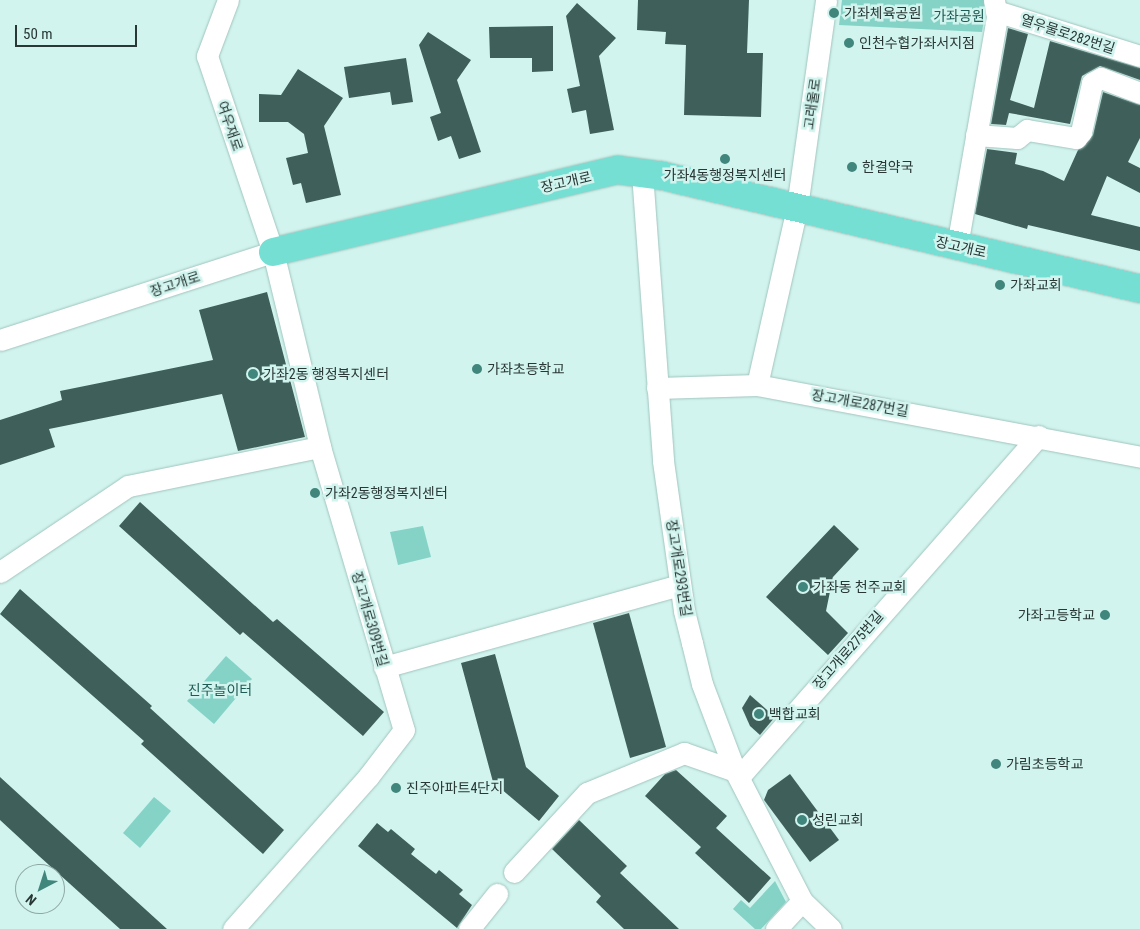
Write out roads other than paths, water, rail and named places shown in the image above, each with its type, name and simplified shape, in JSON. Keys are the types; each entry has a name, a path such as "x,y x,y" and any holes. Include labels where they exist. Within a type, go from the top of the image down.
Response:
{"main road":[{"name":"장고개로","path":"274,252 618,170 642,173 797,207 1140,289"}],"street":[{"name":"여우재로","path":"228,0 207,56 274,252"},
{"name":"고래울로","path":"797,207 826,0"},
{"path":"957,246 995,6"},
{"name":"열우물로282번길","path":"995,6 1140,56"},
{"path":"976,135 1017,138 1027,130 1076,138 1081,132 1092,83 1101,78 1140,92"},
{"name":"장고개로293번길","path":"642,173 663,461 680,585 702,684 737,774 802,901 831,929"},
{"path":"758,385 797,207"},
{"name":"장고개로","path":"0,340 274,252"},
{"name":"장고개로309번길","path":"233,929 368,778 404,730 320,447 274,252"},
{"name":"장고개로287번길","path":"657,388 758,385 1039,436 1140,457"},
{"name":"장고개로275번길","path":"737,774 1039,436"},
{"path":"0,572 128,486 320,447"},
{"path":"384,667 680,585"},
{"path":"514,872 587,793 684,753 737,774"},
{"path":"469,929 497,894"},
{"path":"776,929 802,901"}],"place":[{"name":"가좌체육공원","path":"834,13"},
{"name":"인천수협가좌서지점","path":"849,43"},
{"name":"가좌4동행정복지센터","path":"725,159"},
{"name":"한결약국","path":"852,167"},
{"name":"가좌교회","path":"1000,285"},
{"name":"가좌초등학교","path":"477,369"},
{"name":"가좌2동 행정복지센터","path":"253,374"},
{"name":"가좌2동행정복지센터","path":"315,493"},
{"name":"가좌동 천주교회","path":"803,587"},
{"name":"가좌고등학교","path":"1105,615"},
{"name":"백합교회","path":"759,714"},
{"name":"가림초등학교","path":"996,764"},
{"name":"진주아파트4단지","path":"396,788"},
{"name":"성린교회","path":"802,820"}],"park label":[{"name":"가좌공원","path":"959,16"},
{"name":"진주놀이터","path":"220,690"}]}
